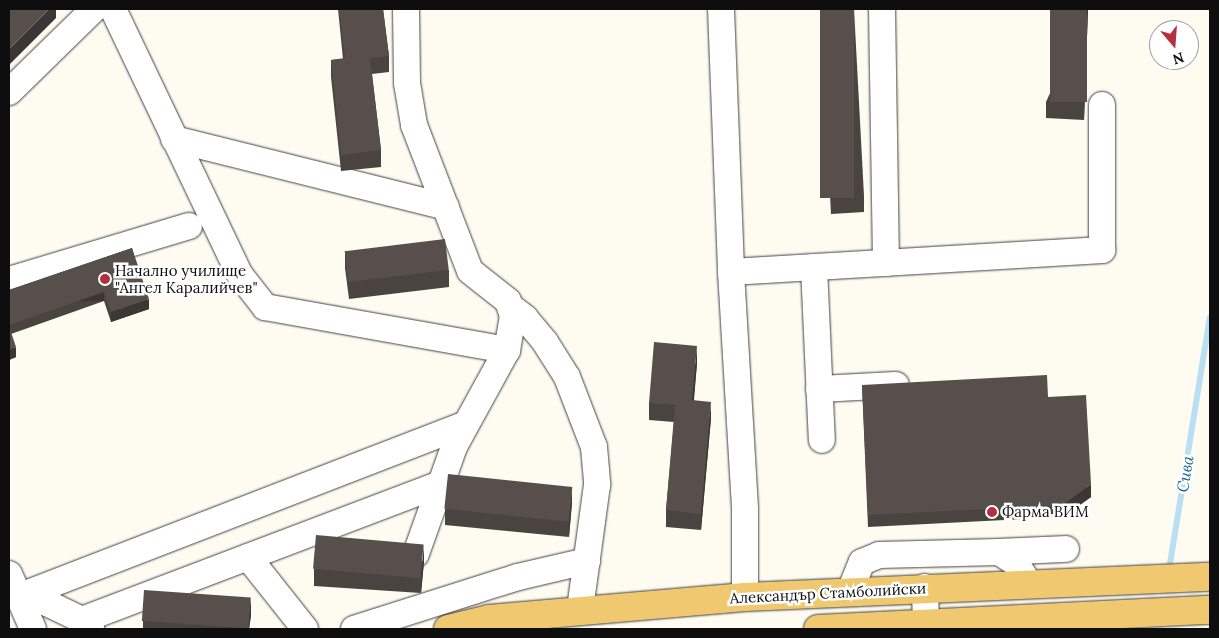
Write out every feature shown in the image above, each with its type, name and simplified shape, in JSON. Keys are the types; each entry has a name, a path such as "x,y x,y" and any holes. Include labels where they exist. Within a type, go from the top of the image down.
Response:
{"main road":[{"name":"Александър Стамболийски","path":"448,629 489,619 580,609 745,597 925,587 1210,577"},
{"path":"818,629 1038,624 1111,615 1205,610"}],"street":[{"path":"9,92 94,9"},
{"path":"113,9 240,276 265,307 507,350"},
{"path":"406,9 407,83 414,125 470,271 508,300 513,316 507,350 464,425 416,554"},
{"path":"721,9 731,272 745,509 745,597"},
{"path":"882,9 886,263"},
{"path":"731,272 1102,250 1102,105"},
{"path":"174,139 446,208"},
{"path":"9,280 189,226"},
{"path":"814,267 822,440"},
{"path":"511,307 526,318 546,342 568,377 588,424 597,485 580,609"},
{"path":"819,389 918,384"},
{"path":"18,588 464,425"},
{"path":"18,588 77,626 248,557 442,483"},
{"path":"850,591 862,562 879,555 1066,549"},
{"path":"999,552 1009,556 1029,584"},
{"path":"248,557 305,629"},
{"path":"354,629 518,577 586,562"},
{"path":"925,587 926,626"},
{"path":"18,588 33,629"}],"building":[{"path":"9,9 49,9 9,49"},
{"path":"339,9 383,9 389,56 370,58 381,150 341,155 331,60 345,58"},
{"path":"820,9 854,9 854,198 820,198"},
{"path":"1050,9 1087,9 1087,102 1050,102"},
{"path":"445,239 449,270 349,282 345,251"},
{"name":"Начално училище \"Ангел Каралийчев\"","path":"132,248 149,299 111,312 104,292 9,325 9,290"},
{"path":"9,326 16,347 9,350"},
{"path":"654,342 697,346 692,400 711,402 701,514 666,510 675,405 649,403"},
{"path":"1047,375 1048,397 1086,395 1091,484 1063,505 868,515 862,385"},
{"path":"448,474 572,487 569,522 444,509"},
{"path":"316,535 424,544 421,578 313,569"},
{"path":"144,590 251,597 249,628 142,621"}],"waterway":[{"name":"Сива","path":"1169,570 1210,318"}],"place":[{"name":"Начално училище \"Ангел Каралийчев\"","path":"105,279"},
{"name":"Фарма ВИМ","path":"992,512"}]}
